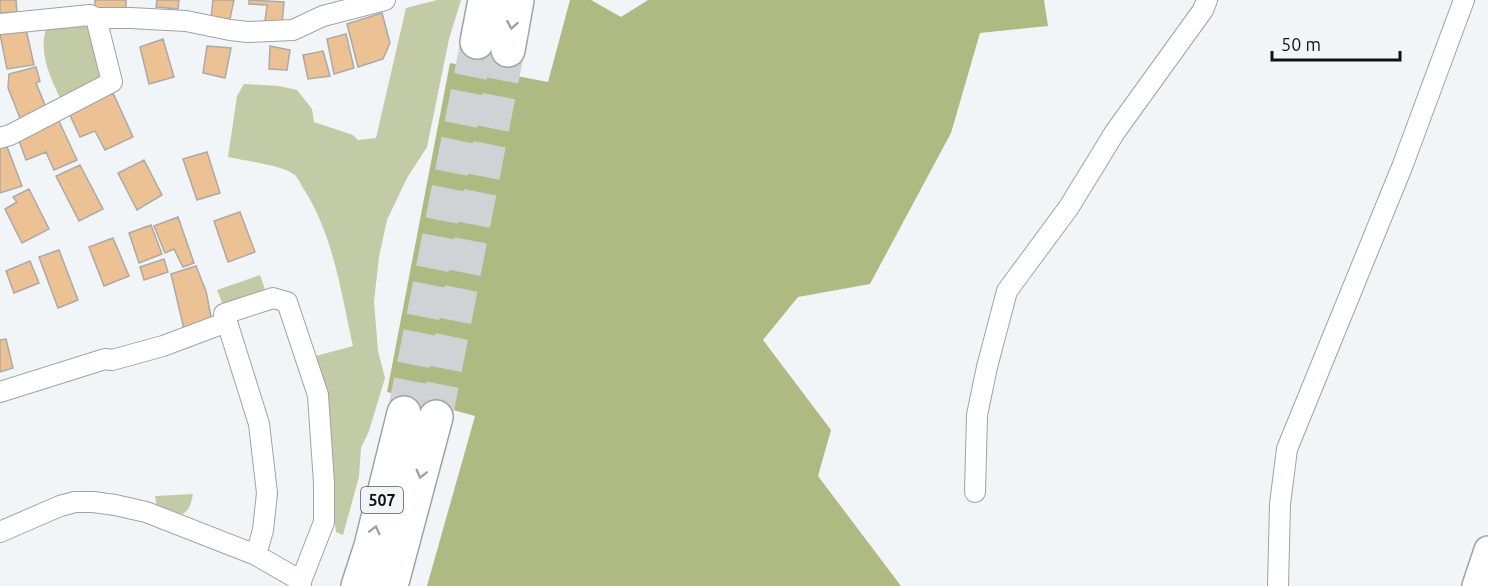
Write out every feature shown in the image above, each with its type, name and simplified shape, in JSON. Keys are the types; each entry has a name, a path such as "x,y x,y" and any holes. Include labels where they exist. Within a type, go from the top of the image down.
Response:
{"highway":[{"path":"485,0 492,46 517,0"},
{"name":"507","path":"358,586 420,415 391,586"}],"street":[{"path":"0,24 90,15 96,18 186,21 248,32 293,30 324,8 385,0"},
{"path":"975,492 977,415 1007,291 1069,207 1115,132 1203,10 1207,0"},
{"path":"1278,586 1280,504 1287,450 1402,167 1464,0"},
{"path":"0,138 112,82 96,18"},
{"path":"0,532 60,506 75,502 93,502 146,512 256,555 301,583 324,522 324,483 318,394 287,302 273,298 224,314"},
{"path":"0,392 105,359 112,360 163,346 228,322 259,424 267,493 263,530 256,555"},
{"path":"1476,586 1488,550"}],"green space":[{"path":"437,0 461,0 449,39 427,147 407,178 387,220 379,257 374,301 378,351 385,378 369,431 361,448 359,477 343,535 336,532 312,357 353,346 340,286 323,228 315,209 295,175 273,166 228,157 237,96 244,84 279,86 297,90 312,109 314,122 353,135 358,140 376,138 406,8"},
{"path":"570,0 591,0 621,17 648,0 1044,0 1048,26 980,33 951,133 870,284 798,297 763,340 831,430 818,476 901,586 427,586 475,416 387,392 450,63 548,82"},
{"path":"86,24 93,28 105,78 63,105 45,58 46,29"},
{"path":"260,275 267,295 225,310 217,290"},
{"path":"193,494 190,506 181,515 157,508 155,496"}],"building":[{"path":"0,0 16,0 17,12 0,13"},
{"path":"95,0 126,0 126,14 95,14"},
{"path":"157,0 179,0 178,9 156,7"},
{"path":"213,0 234,0 229,23 211,19"},
{"path":"249,0 284,2 282,24 265,21 267,5 249,4"},
{"path":"382,13 390,43 383,59 358,67 347,24"},
{"path":"26,29 34,65 7,69 0,34"},
{"path":"346,34 354,68 334,74 327,39"},
{"path":"163,39 174,77 149,84 140,47"},
{"path":"207,46 231,48 225,78 203,73"},
{"path":"270,46 290,50 287,70 269,69"},
{"path":"323,51 330,76 308,79 303,55"},
{"path":"36,67 40,81 36,83 47,110 22,123 8,88 9,74"},
{"path":"113,93 133,137 105,150 95,131 80,137 69,113"},
{"path":"58,119 77,160 54,170 46,152 26,160 18,138"},
{"path":"6,144 22,186 0,193 0,146"},
{"path":"207,152 220,193 197,200 183,159"},
{"path":"144,160 162,195 137,210 118,173"},
{"path":"80,165 103,209 79,221 56,176"},
{"path":"29,189 49,229 22,243 5,209 17,202 13,197"},
{"path":"240,212 255,252 228,262 214,221"},
{"path":"178,217 194,263 183,267 174,249 165,253 154,226"},
{"path":"151,225 162,254 139,263 129,233"},
{"path":"113,238 129,276 104,286 89,247"},
{"path":"59,250 78,300 58,308 39,257"},
{"path":"164,259 168,272 144,280 140,267"},
{"path":"30,261 39,283 14,293 6,271"},
{"path":"196,266 206,291 212,322 184,329 171,274"},
{"path":"6,339 13,368 0,372 0,340"}],"tunnel":[{"path":"404,413 477,42"},
{"path":"436,417 508,50"}]}
